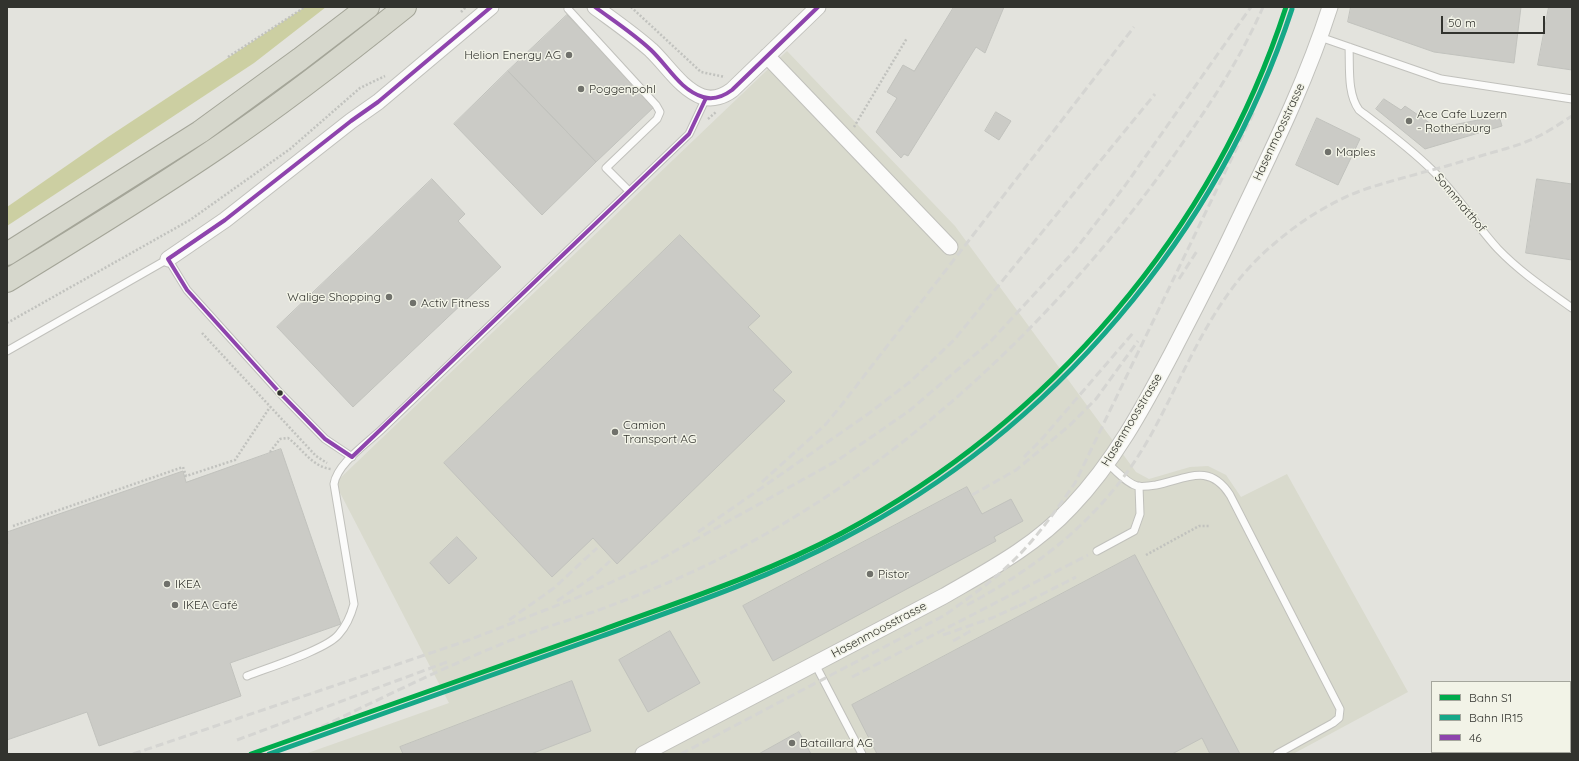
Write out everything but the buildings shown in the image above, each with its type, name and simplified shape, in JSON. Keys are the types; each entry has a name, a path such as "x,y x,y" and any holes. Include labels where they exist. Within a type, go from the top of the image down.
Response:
{"highway":[{"path":"7,254 200,132 368,7"},
{"path":"7,281 103,222 217,148 328,69 405,7"}],"street":[{"path":"168,259 226,220 351,121 378,102 491,7"},
{"path":"595,7 652,51 690,89 706,98 727,94 742,82 818,7"},
{"name":"Hasenmoosstrasse","path":"642,754 944,596 1013,556 1042,534 1070,509 1108,464 1134,423 1211,277 1295,101 1330,7"},
{"path":"768,56 950,247"}],"lane":[{"path":"568,9 656,105 660,112 657,119 606,168 629,191"},
{"path":"1320,37 1441,79 1572,99"},
{"name":"Sonnmatthof","path":"1349,47 1351,95 1359,110 1432,170 1500,251 1528,276 1572,308"},
{"path":"247,676 326,645 339,635 350,617 354,604 334,484 335,477 339,470 689,134 706,98"},
{"path":"7,350 168,259 187,290 280,393 325,439 352,457"},
{"path":"1108,464 1131,483 1139,486 1154,485 1201,475 1212,477 1224,486 1238,509 1340,709 1340,716 1337,721 1277,754"},
{"path":"1097,551 1134,531 1140,514 1139,486"},
{"path":"815,664 862,754"}],"path":[{"path":"228,57 304,7"},
{"path":"460,12 466,7"},
{"path":"632,7 683,57 701,72 732,78"},
{"path":"847,140 907,38"},
{"path":"7,323 190,220 290,149 360,88 391,73"},
{"path":"202,333 316,456 327,463"},
{"path":"13,526 183,467 186,476 235,460 270,407"},
{"path":"270,452 280,439 288,438 314,462 326,468 339,470"},
{"path":"1146,555 1198,526 1209,526"}],"shaded area":[{"path":"787,51 955,226 1136,472 1149,479 1190,467 1208,466 1226,475 1241,497 1287,474 1408,692 1293,754 305,754 449,703 335,483"}],"green space":[{"path":"305,7 326,7 254,63 7,226 7,207 108,137"}],"railway":[{"path":"133,754 469,640 586,594 657,561 838,460 909,411 991,341 1075,250 1124,187 1251,7"},
{"path":"300,737 427,677 504,643 526,634 627,600 709,564 789,520 851,480 910,436 966,389 1019,339 1070,286 1117,230 1162,172 1217,92 1242,51 1263,7"},
{"path":"762,482 825,425 840,407 1134,27"},
{"path":"698,532 868,414 911,381 954,340 1155,94"},
{"path":"681,754 945,615 994,578 1028,545 1075,483 1255,110"},
{"path":"967,605 996,589 1048,553 1095,511 1116,487 1135,461 1152,433 1204,331 1219,307 1235,284 1254,263 1283,236 1320,210 1359,191 1521,144 1545,133 1572,116"},
{"path":"1179,279 1197,251"},
{"path":"1024,457 1041,440 1133,333"},
{"path":"972,495 1016,470 1069,426 1096,399 1138,341"},
{"path":"509,620 554,588 597,548"},
{"path":"852,677 1088,555"},
{"path":"557,601 594,576 610,561"},
{"path":"1019,606 1076,577"},
{"path":"943,635 992,618 1023,604"},
{"path":"953,641 974,629"},
{"path":"237,740 447,662"}],"rail line":[{"name":"S1","path":"251,754 692,598 753,574 813,548 842,533 918,487 989,435 1055,377 1115,312 1168,243 1215,168 1254,90 1286,7"},
{"name":"IR15","path":"269,754 477,681 754,580 842,539 919,494 991,442 1058,383 1118,318 1173,247 1220,171 1260,92 1292,9"}],"transit line":[{"name":"46","path":"168,259 225,220 351,121 378,102 491,7"},
{"name":"46","path":"595,7 644,44 688,89 695,94 711,98 722,96 732,90 818,7"},
{"name":"46","path":"352,457 689,134 706,98"},
{"name":"46","path":"168,259 187,290 280,393 325,439 352,457"}],"place":[{"name":"Helion Energy AG","path":"569,55"},
{"name":"Poggenpohl","path":"581,89"},
{"name":"Ace Cafe Luzern - Rothenburg","path":"1409,121"},
{"name":"Maples","path":"1328,152"},
{"name":"Walige Shopping","path":"389,297"},
{"name":"Activ Fitness","path":"413,303"},
{"name":"Camion Transport AG","path":"615,432"},
{"name":"Pistor","path":"870,574"},
{"name":"IKEA","path":"167,584"},
{"name":"IKEA Café","path":"175,605"},
{"name":"Bataillard AG","path":"792,743"}]}
